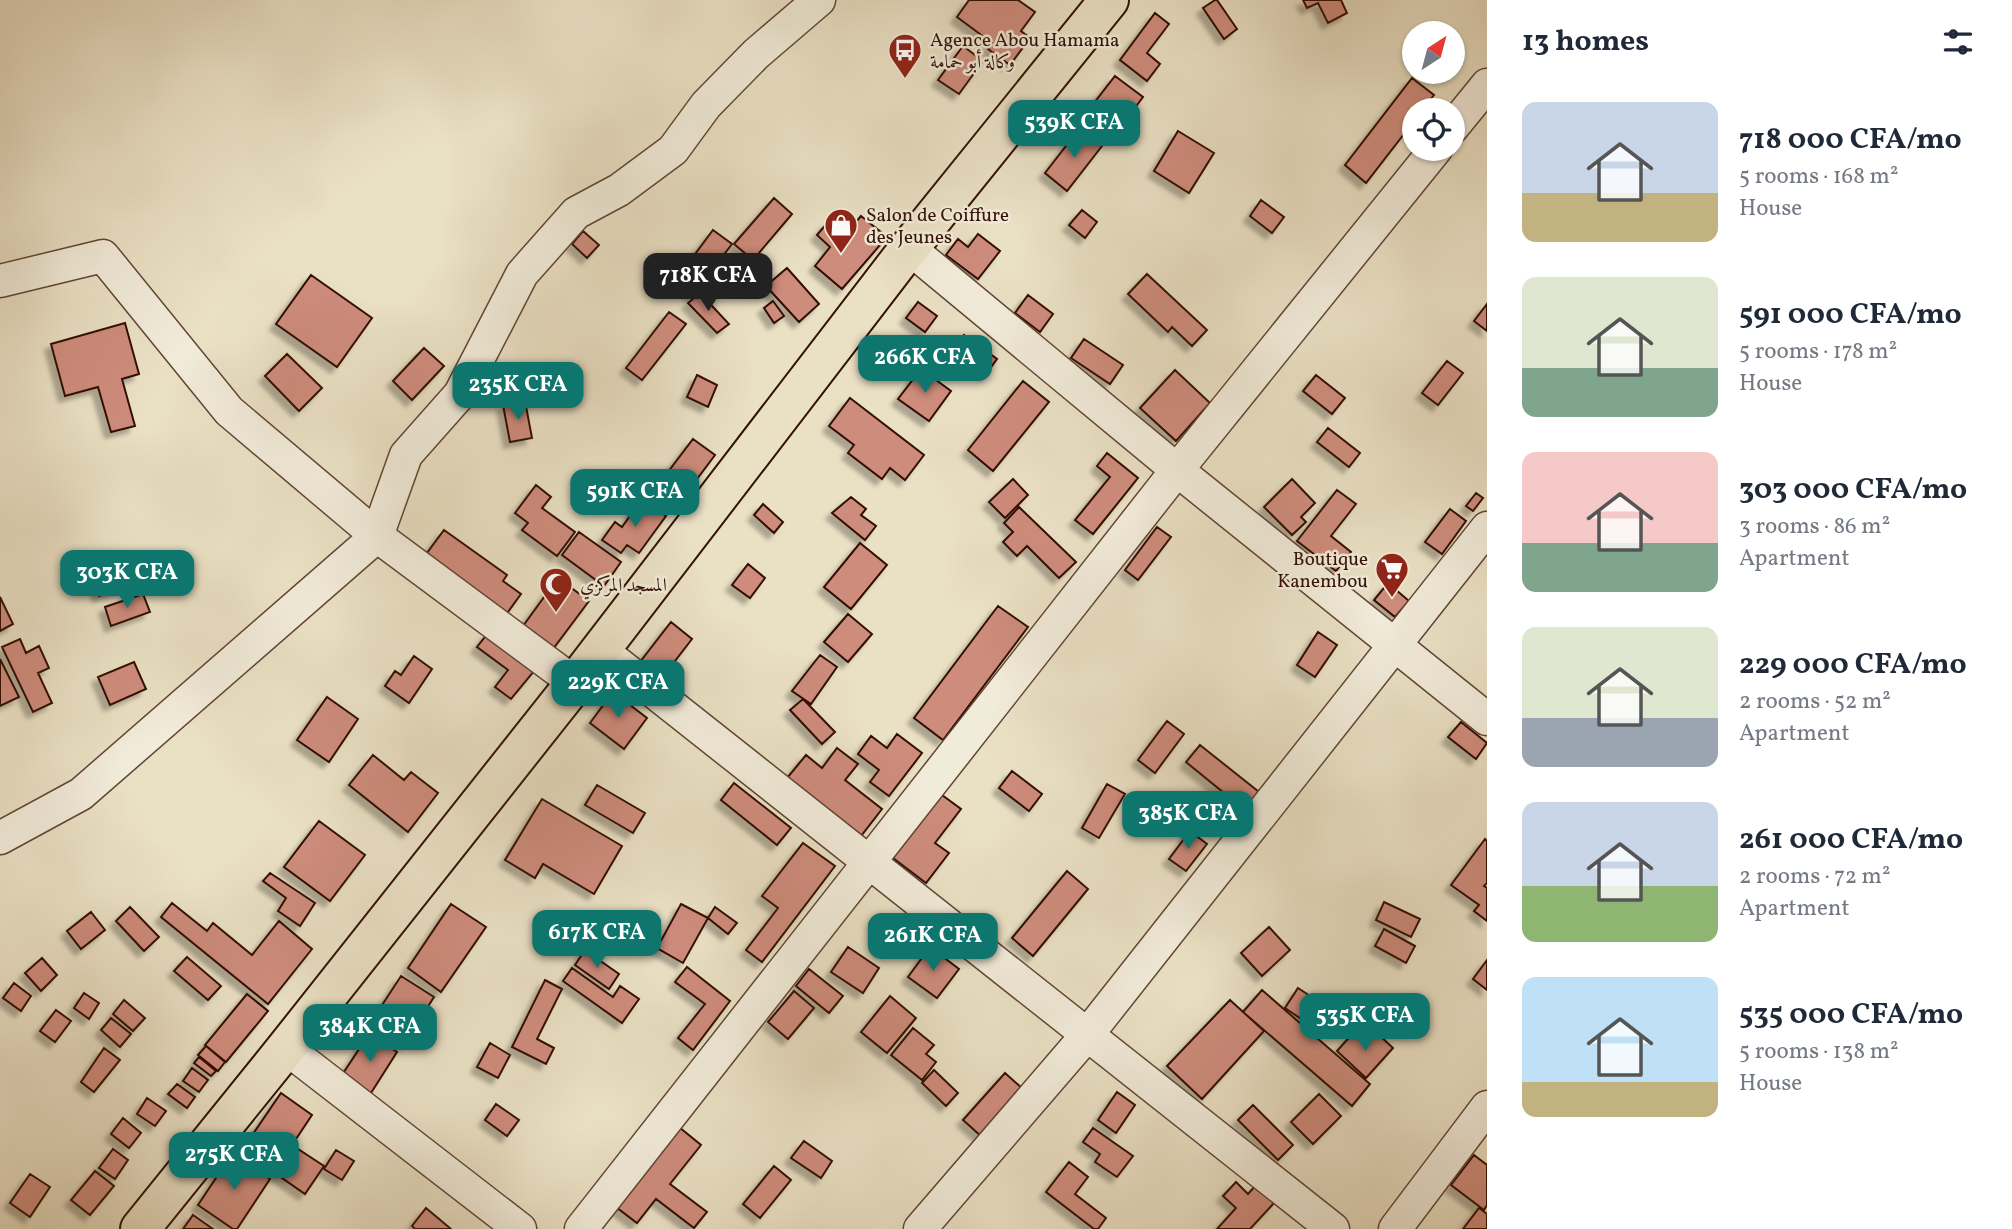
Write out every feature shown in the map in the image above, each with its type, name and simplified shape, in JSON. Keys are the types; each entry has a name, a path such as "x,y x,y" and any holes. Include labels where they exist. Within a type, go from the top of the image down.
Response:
{"main road":[{"path":"145,1227 601,650 909,248 1109,0"}],"street":[{"path":"0,838 82,794 377,536 406,455 460,394 523,274 576,214 619,190 673,150 706,105 756,54 819,0"},
{"path":"1465,112 1487,85"},
{"path":"581,1229 1177,470 1426,161"},
{"path":"909,248 1177,470 1487,719"},
{"path":"0,281 103,256 229,411 377,536 575,683"},
{"path":"920,1229 1087,1035 1487,528"},
{"path":"601,650 1333,1229"},
{"path":"286,1048 520,1229"},
{"path":"1395,1229 1487,1107"}],"building":[{"path":"969,0 1018,0 1035,12 1021,31 1030,38 1010,65 988,49 992,43 957,17"},
{"path":"1215,0 1237,29 1224,39 1203,8"},
{"path":"1303,0 1341,0 1347,13 1328,23 1318,3 1307,8"},
{"path":"1155,13 1169,24 1147,53 1160,64 1147,81 1120,60"},
{"path":"963,46 983,61 959,94 938,80"},
{"path":"1115,76 1143,97 1116,133 1087,112"},
{"path":"1407,84 1420,84 1434,95 1432,98 1402,98 1402,136 1366,183 1345,165"},
{"path":"1080,128 1102,146 1067,191 1045,173"},
{"path":"1178,131 1214,153 1189,193 1154,171"},
{"path":"774,198 792,214 753,260 734,244"},
{"path":"1261,200 1284,217 1272,233 1250,216"},
{"path":"1082,210 1097,222 1085,238 1069,225"},
{"path":"861,216 887,237 842,289 815,266 830,247 817,235 828,222 844,236"},
{"path":"713,230 732,244 693,295 675,281"},
{"path":"583,231 599,245 587,258 572,244"},
{"path":"978,234 1000,251 978,279 946,255 958,239 968,247"},
{"path":"787,268 819,304 799,322 766,286"},
{"path":"1147,274 1207,330 1192,346 1172,327 1168,332 1128,294"},
{"path":"311,275 372,318 337,367 276,324"},
{"path":"700,293 729,324 717,333 688,303"},
{"path":"1028,295 1053,314 1040,332 1015,313"},
{"path":"773,301 784,316 774,323 764,308"},
{"path":"918,302 937,316 925,332 906,318"},
{"path":"1487,304 1487,331 1474,321"},
{"path":"669,312 686,324 642,380 626,368"},
{"path":"125,323 139,374 122,379 135,426 111,432 98,387 65,396 51,344"},
{"path":"964,335 997,359 986,374 953,350"},
{"path":"1084,339 1123,365 1110,384 1071,358"},
{"path":"424,348 444,366 412,400 393,381"},
{"path":"287,354 322,388 299,411 265,376"},
{"path":"1447,361 1463,373 1438,405 1422,393"},
{"path":"921,369 951,391 929,421 898,399"},
{"path":"1175,370 1210,403 1176,441 1140,408"},
{"path":"697,375 717,385 708,407 687,397"},
{"path":"1316,375 1345,398 1332,414 1303,391"},
{"path":"1023,381 1049,402 993,471 968,450"},
{"path":"850,398 924,455 905,480 890,468 882,479 848,453 854,445 829,426"},
{"path":"525,401 532,438 510,442 503,405"},
{"path":"1328,428 1360,453 1349,467 1317,442"},
{"path":"693,439 715,455 682,499 674,493 663,507 649,497"},
{"path":"1107,453 1138,478 1093,534 1075,520 1110,477 1097,466"},
{"path":"1013,479 1028,495 1005,518 989,502"},
{"path":"1292,479 1315,503 1301,517 1306,522 1292,535 1264,507"},
{"path":"536,485 551,497 542,508 575,532 557,556 522,530 528,523 515,513"},
{"path":"1337,490 1356,504 1331,536 1351,552 1336,571 1297,541"},
{"path":"1476,493 1483,498 1473,511 1466,506"},
{"path":"851,497 866,509 861,515 876,526 865,540 832,513"},
{"path":"642,499 666,516 639,553 627,545 621,553 602,540 615,522 622,527"},
{"path":"763,504 783,522 774,533 754,515"},
{"path":"1019,507 1076,562 1059,578 1027,546 1017,556 1003,542 1013,532 1004,523"},
{"path":"1450,509 1466,521 1442,554 1425,542"},
{"path":"1157,527 1171,537 1138,580 1125,570"},
{"path":"444,530 507,575 503,581 521,594 505,616 424,557"},
{"path":"579,532 621,562 604,586 562,555"},
{"path":"860,543 887,565 851,609 824,587"},
{"path":"132,563 139,582 99,596 92,576"},
{"path":"748,564 765,578 750,598 732,585"},
{"name":"المسجد المركزي","path":"558,578 589,601 553,649 523,626"},
{"path":"1388,583 1409,601 1395,617 1374,600"},
{"path":"143,594 150,612 111,626 105,607"},
{"path":"0,597 13,624 0,631"},
{"path":"998,606 1028,627 943,740 914,718"},
{"path":"848,614 872,634 848,662 824,642"},
{"path":"671,622 692,639 661,679 640,662"},
{"path":"1318,632 1337,645 1315,677 1297,665"},
{"path":"488,633 535,670 511,699 495,687 508,670 477,647"},
{"path":"20,639 26,653 39,646 49,668 38,673 52,703 33,712 2,647"},
{"path":"820,655 837,667 811,704 792,691"},
{"path":"414,656 432,669 409,703 385,686 395,671 401,675"},
{"path":"0,659 19,697 0,706"},
{"path":"134,662 146,689 110,705 98,677"},
{"path":"613,692 647,718 624,749 590,723"},
{"path":"327,697 358,719 329,762 297,740"},
{"path":"803,699 835,732 822,744 790,710"},
{"path":"1167,721 1184,734 1155,773 1138,760"},
{"path":"1461,722 1487,743 1476,759 1448,737"},
{"path":"897,734 922,753 889,796 870,782 879,770 858,754 871,736 887,748"},
{"path":"1200,745 1259,792 1245,810 1186,762"},
{"path":"837,748 858,764 845,780 882,809 861,836 787,778 806,755 822,768"},
{"path":"373,755 404,780 411,772 438,793 408,832 349,785"},
{"path":"1012,771 1042,794 1029,811 999,788"},
{"path":"734,783 791,828 777,845 721,800"},
{"path":"1107,784 1125,794 1099,838 1082,828"},
{"path":"597,785 645,813 633,833 585,805"},
{"path":"942,795 961,809 935,843 949,853 926,883 893,858"},
{"path":"542,799 622,846 594,894 543,864 535,878 505,860"},
{"path":"319,821 365,855 330,901 284,867"},
{"path":"1190,831 1207,844 1186,871 1169,859"},
{"path":"1485,839 1487,883 1484,886 1487,888 1487,921 1474,911 1479,905 1451,885"},
{"path":"803,843 835,866 762,962 746,950 778,908 762,896"},
{"path":"1067,871 1088,889 1033,956 1012,938"},
{"path":"270,873 315,903 300,926 278,911 286,898 263,881"},
{"path":"1384,902 1420,919 1411,937 1376,920"},
{"path":"172,903 207,931 213,923 252,955 279,921 312,949 268,1004 161,917"},
{"path":"451,904 486,927 441,992 408,968"},
{"path":"681,904 708,918 683,963 657,948"},
{"path":"130,907 159,937 144,951 116,921"},
{"path":"715,907 737,923 728,934 708,918"},
{"path":"91,912 105,930 81,949 67,931"},
{"path":"1269,927 1290,950 1262,976 1241,953"},
{"path":"1384,929 1415,946 1406,963 1375,946"},
{"path":"848,947 879,968 863,993 831,972"},
{"path":"930,947 959,969 937,998 908,977"},
{"path":"585,950 619,974 609,989 575,965"},
{"path":"187,957 221,986 208,1000 174,971"},
{"path":"42,958 57,975 41,991 25,973"},
{"path":"1487,960 1487,990 1473,979"},
{"path":"687,967 730,1001 693,1050 678,1038 705,1004 675,982"},
{"path":"572,968 613,997 620,986 639,999 622,1023 563,981"},
{"path":"809,969 843,996 829,1013 796,986"},
{"path":"401,976 434,997 404,1044 371,1022"},
{"path":"545,980 562,989 537,1039 554,1048 546,1064 512,1047"},
{"path":"14,983 31,996 21,1011 3,998"},
{"path":"1298,988 1330,1009 1316,1029 1285,1008"},
{"path":"1262,990 1370,1084 1352,1106 1243,1012"},
{"path":"794,991 814,1008 788,1039 768,1022"},
{"path":"84,993 99,1003 89,1019 74,1008"},
{"path":"247,994 268,1011 226,1062 205,1045"},
{"path":"890,996 916,1018 887,1053 861,1032"},
{"path":"124,1000 145,1018 133,1031 113,1014"},
{"path":"1230,1000 1264,1031 1202,1099 1167,1066"},
{"path":"56,1010 71,1021 55,1042 40,1031"},
{"path":"111,1018 131,1034 120,1047 101,1030"},
{"path":"913,1028 934,1045 926,1054 936,1062 922,1080 891,1055"},
{"path":"1354,1032 1367,1044 1377,1033 1393,1048 1366,1078 1337,1051"},
{"path":"369,1034 397,1052 371,1093 342,1075"},
{"path":"490,1043 510,1055 498,1078 477,1067"},
{"path":"206,1046 225,1062 218,1071 198,1055"},
{"path":"104,1048 120,1060 94,1092 81,1082"},
{"path":"199,1057 216,1071 211,1076 194,1063"},
{"path":"192,1068 208,1080 199,1092 183,1081"},
{"path":"934,1070 958,1093 946,1106 922,1083"},
{"path":"1005,1073 1024,1090 982,1137 963,1120"},
{"path":"177,1084 195,1097 187,1108 168,1094"},
{"path":"1117,1092 1135,1105 1116,1133 1098,1120"},
{"path":"281,1093 312,1115 292,1145 324,1166 305,1194 242,1150"},
{"path":"1319,1094 1341,1116 1313,1144 1291,1122"},
{"path":"147,1098 166,1111 155,1126 137,1114"},
{"path":"496,1104 519,1120 507,1136 485,1120"},
{"path":"1253,1105 1293,1145 1278,1160 1238,1120"},
{"path":"123,1118 141,1133 129,1148 111,1134"},
{"path":"679,1127 701,1145 670,1184 707,1212 694,1228 656,1199 637,1223 616,1207"},
{"path":"1093,1128 1133,1156 1117,1177 1095,1162 1100,1154 1083,1142"},
{"path":"804,1141 832,1161 821,1178 791,1158"},
{"path":"113,1149 128,1160 115,1179 99,1168"},
{"path":"336,1150 354,1161 342,1180 324,1169"},
{"path":"232,1154 270,1179 237,1229 198,1205"},
{"path":"1474,1155 1487,1165 1487,1205 1484,1210 1451,1185"},
{"path":"1069,1162 1088,1177 1075,1194 1106,1218 1098,1229 1094,1229 1046,1192"},
{"path":"774,1166 791,1180 760,1218 743,1204"},
{"path":"95,1171 114,1186 90,1215 71,1200"},
{"path":"30,1174 50,1187 30,1217 10,1203"},
{"path":"1236,1182 1248,1194 1256,1185 1275,1202 1250,1229 1217,1229 1236,1208 1223,1196"},
{"path":"426,1208 451,1229 415,1229 412,1226"},
{"path":"1479,1208 1487,1214 1487,1229 1463,1229"},
{"path":"193,1215 213,1229 183,1229"}],"place":[{"name":"Agence Abou Hamama وكالة أبو حمامة","path":"905,80"},
{"name":"Salon de Coiffure des Jeunes","path":"841,255"},
{"name":"Boutique Kanembou","path":"1392,599"},
{"name":"المسجد المركزي","path":"556,614"}]}
